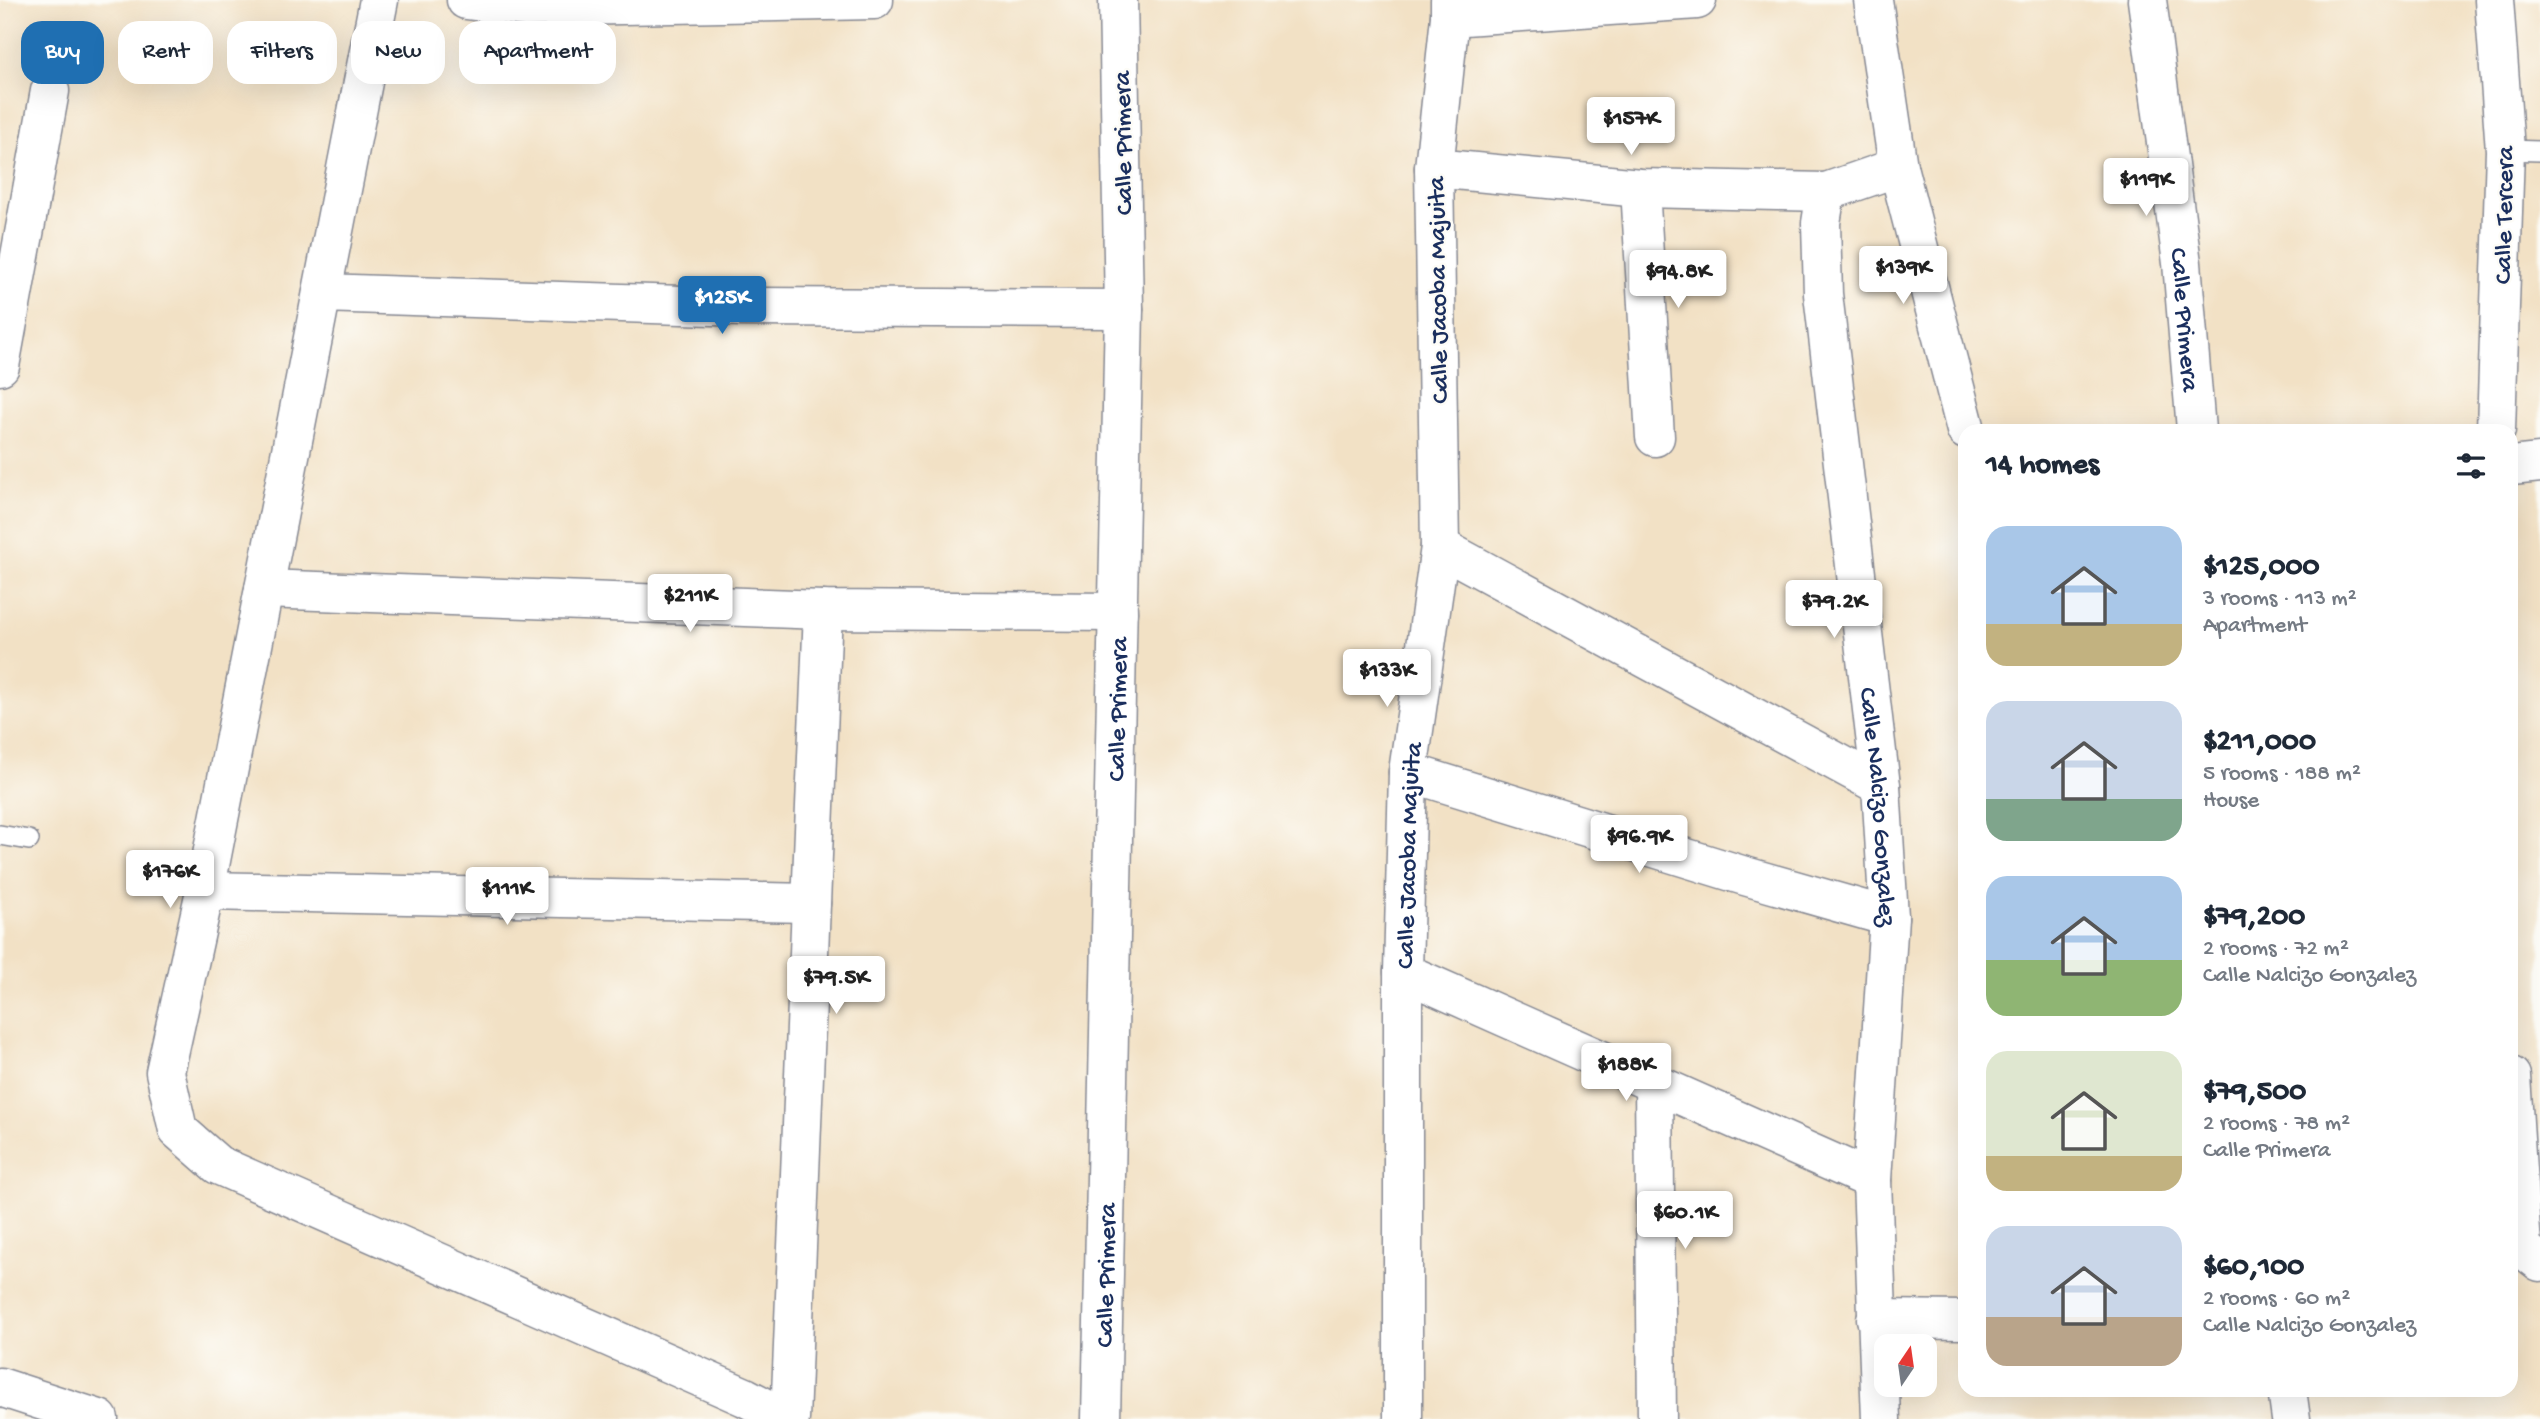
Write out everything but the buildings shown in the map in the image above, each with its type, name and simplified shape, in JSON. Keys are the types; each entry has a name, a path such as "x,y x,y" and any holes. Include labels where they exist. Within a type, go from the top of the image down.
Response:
{"street":[{"path":"379,0 205,891 165,1072 178,1130 218,1165 732,1391 789,1419 823,610"},
{"path":"466,0 524,3 874,0"},
{"name":"Calle Primera","path":"1101,1419 1124,309 1118,0"},
{"path":"1450,8 1697,0"},
{"path":"1873,0 1898,167 1964,424"},
{"name":"Calle Primera","path":"2147,0 2182,263 2195,424"},
{"name":"Calle Tercera","path":"2494,0 2523,150 2497,424"},
{"name":"Calle Jacoba Majuita","path":"1403,1419 1403,972 1408,772 1440,547 1434,167 1450,8"},
{"path":"1,352 50,91"},
{"path":"1434,167 1640,188 1826,192 1898,167"},
{"path":"1640,188 1656,437"},
{"name":"Calle Nalcizo Gonzalez","path":"1826,192 1821,223 1823,294 1881,786 1889,917 1872,1180 1881,1419"},
{"path":"322,293 743,307 1124,309"},
{"path":"2518,465 2540,463"},
{"path":"1440,547 1881,786"},
{"path":"264,589 823,610 1118,612"},
{"path":"1408,772 1745,876 1889,917"},
{"path":"205,891 811,902"},
{"path":"1403,972 1872,1180"},
{"path":"1654,1083 1657,1419"},
{"path":"2518,1148 2528,1252"},
{"path":"1876,1320 1958,1320"},
{"path":"0,1387 99,1419"},
{"path":"2288,1397 2291,1419"}],"lane":[{"path":"0,835 29,840"}]}
